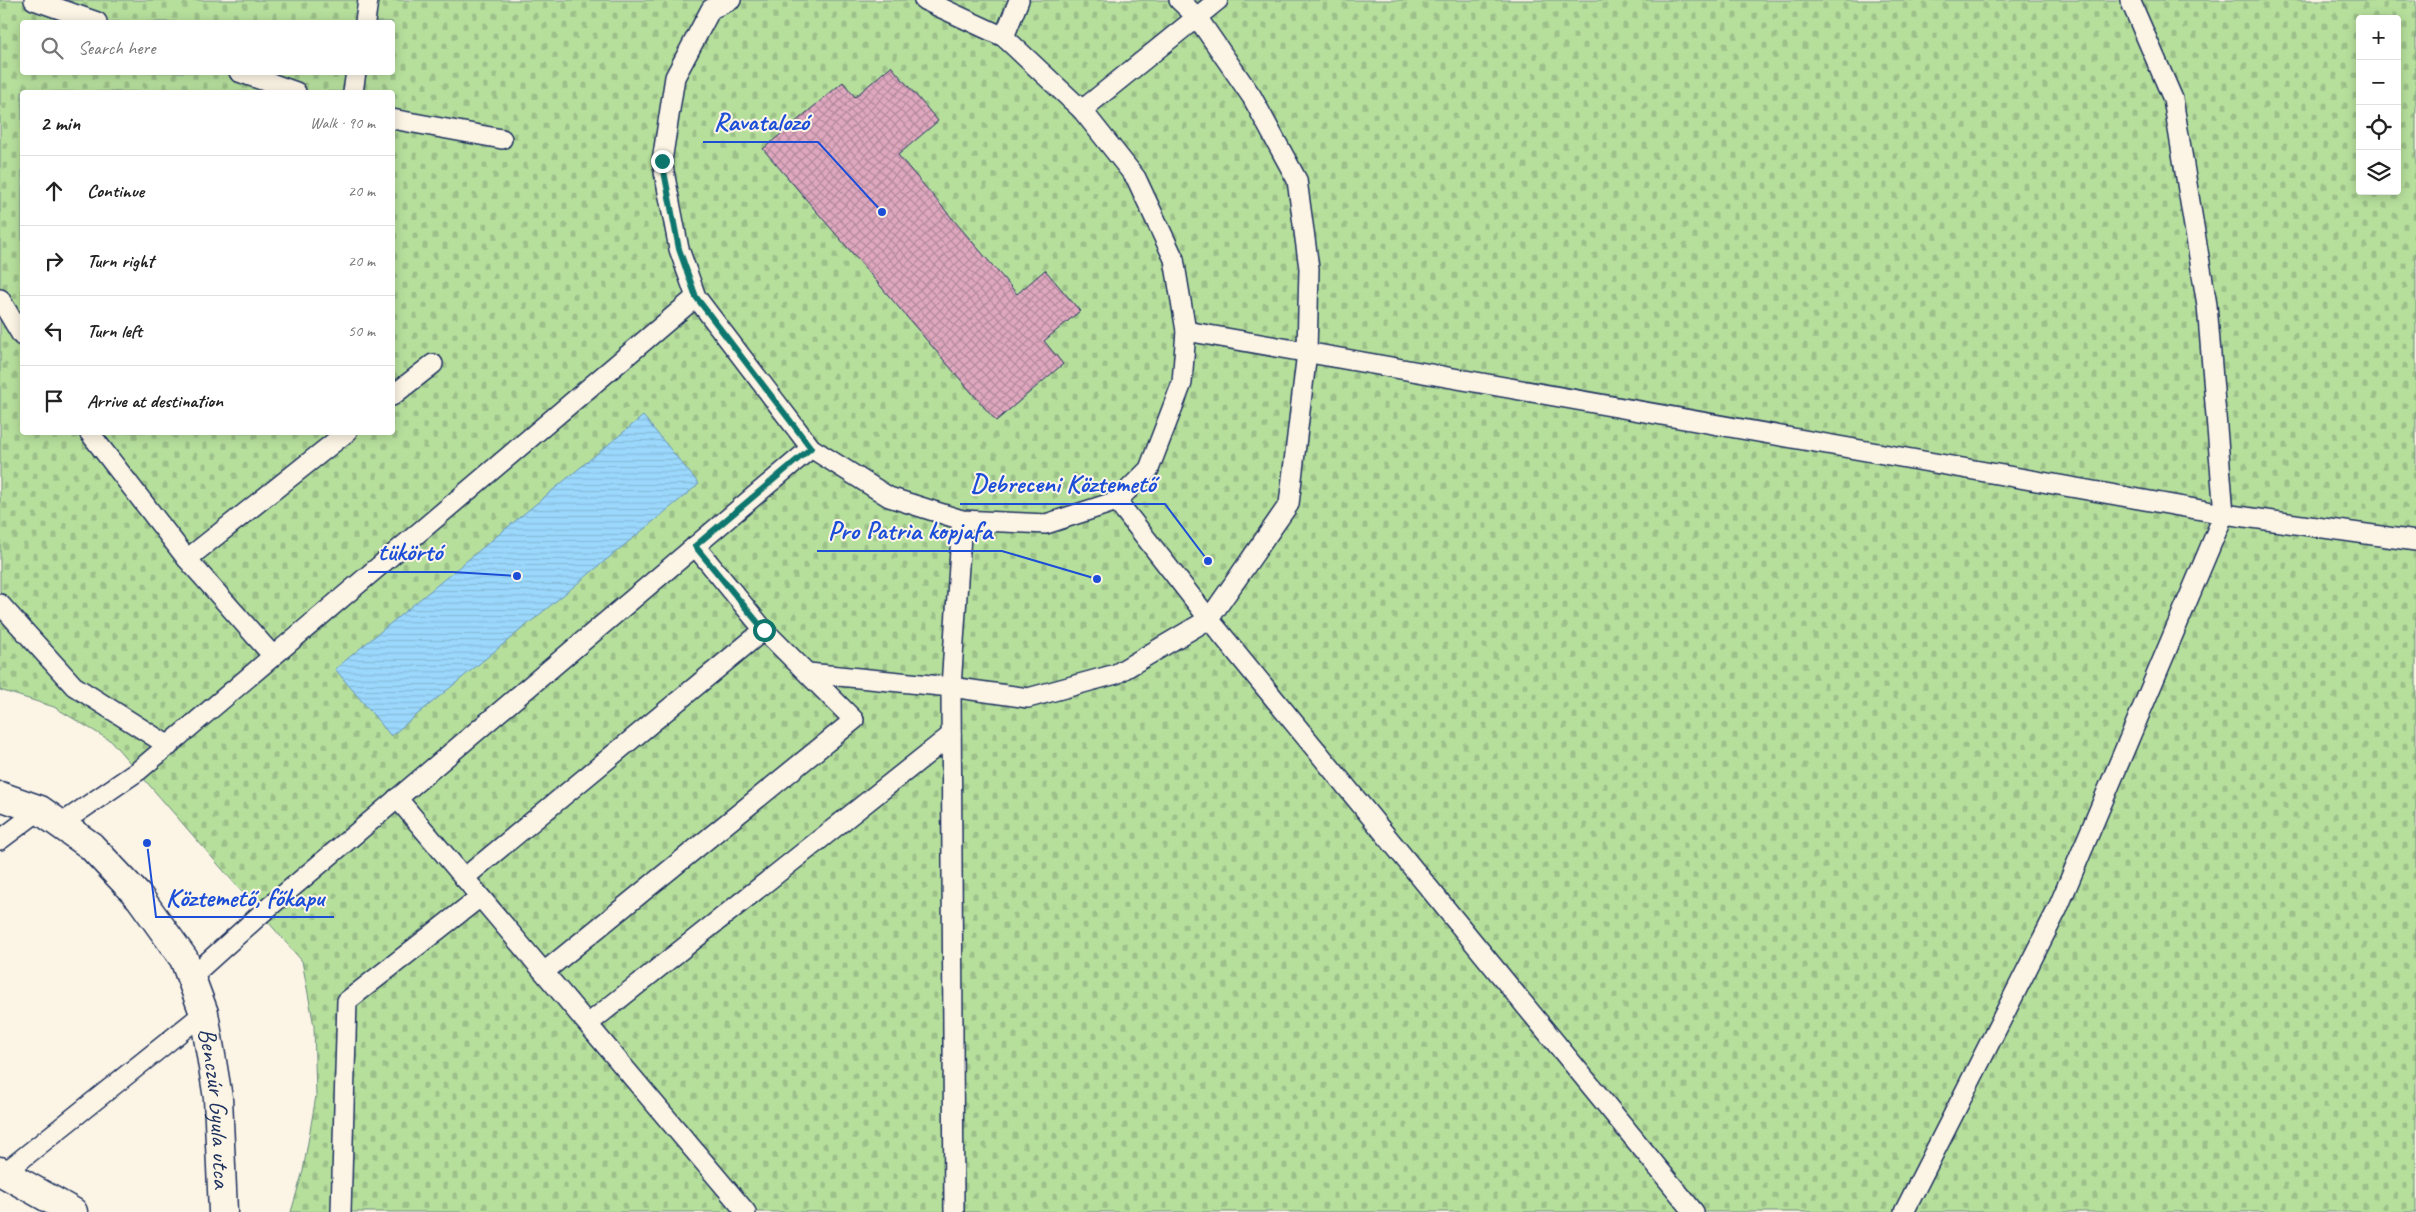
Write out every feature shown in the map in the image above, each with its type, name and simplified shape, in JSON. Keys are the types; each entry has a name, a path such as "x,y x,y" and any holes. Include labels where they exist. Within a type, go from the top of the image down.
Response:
{"street":[{"name":"Benczúr Gyula utca","path":"0,796 49,817 91,846 140,898 184,959 204,1013 218,1098 223,1212"},
{"path":"2,1173 73,1212"}],"lane":[{"path":"34,0 91,20"},
{"path":"364,20 368,0"},
{"path":"731,0 708,5 676,78 662,161 679,249 696,297 811,448 889,497 962,520 1046,524 1117,502 1149,470 1182,383 1186,331 1174,259 1136,178 1082,110 1004,37 924,0"},
{"path":"1004,37 1019,0"},
{"path":"808,673 951,687 1028,698 1116,674 1209,619 1289,504 1307,352 1308,268 1297,180 1252,97 1197,17 1179,0"},
{"path":"1082,110 1218,0"},
{"path":"1904,1212 2057,910 2224,514 2207,305 2173,99 2130,0"},
{"path":"248,75 290,90"},
{"path":"353,90 356,75"},
{"path":"395,120 502,139"},
{"path":"0,840 138,771 696,297"},
{"path":"0,299 20,333"},
{"path":"1186,331 2224,514 2416,541"},
{"path":"395,394 433,364"},
{"path":"91,435 187,559 273,656"},
{"path":"187,559 343,435"},
{"path":"191,977 262,912 811,448"},
{"path":"1117,502 1209,619 1694,1212"},
{"path":"954,1212 951,687 962,520"},
{"path":"544,972 854,720 764,630 695,546"},
{"path":"0,604 74,686 169,746"},
{"path":"464,878 764,630"},
{"path":"588,1024 951,735"},
{"path":"397,798 746,1212"},
{"path":"342,1212 347,1001 480,897"},
{"path":"2,1173 204,1013"}],"green space":[{"path":"0,0 2416,0 2416,1212 291,1212 303,1171 316,1096 314,1026 302,961 111,741 54,707 0,690"}],"water":[{"path":"643,416 699,484 391,736 335,669"}],"building":[{"path":"891,66 938,121 898,155 1017,294 1045,270 1080,311 1044,341 1063,364 996,421 763,149 843,82 855,97"}],"place":[{"name":"Ravatalozó","path":"882,212"},
{"name":"Debreceni Köztemető","path":"1208,561"},
{"name":"tükörtó","path":"517,576"},
{"name":"Pro Patria kopjafa","path":"1097,579"},
{"name":"Köztemető, főkapu","path":"147,843"}],"route":[{"path":"662,161 679,249 696,297 811,448 695,546 764,630"}]}
